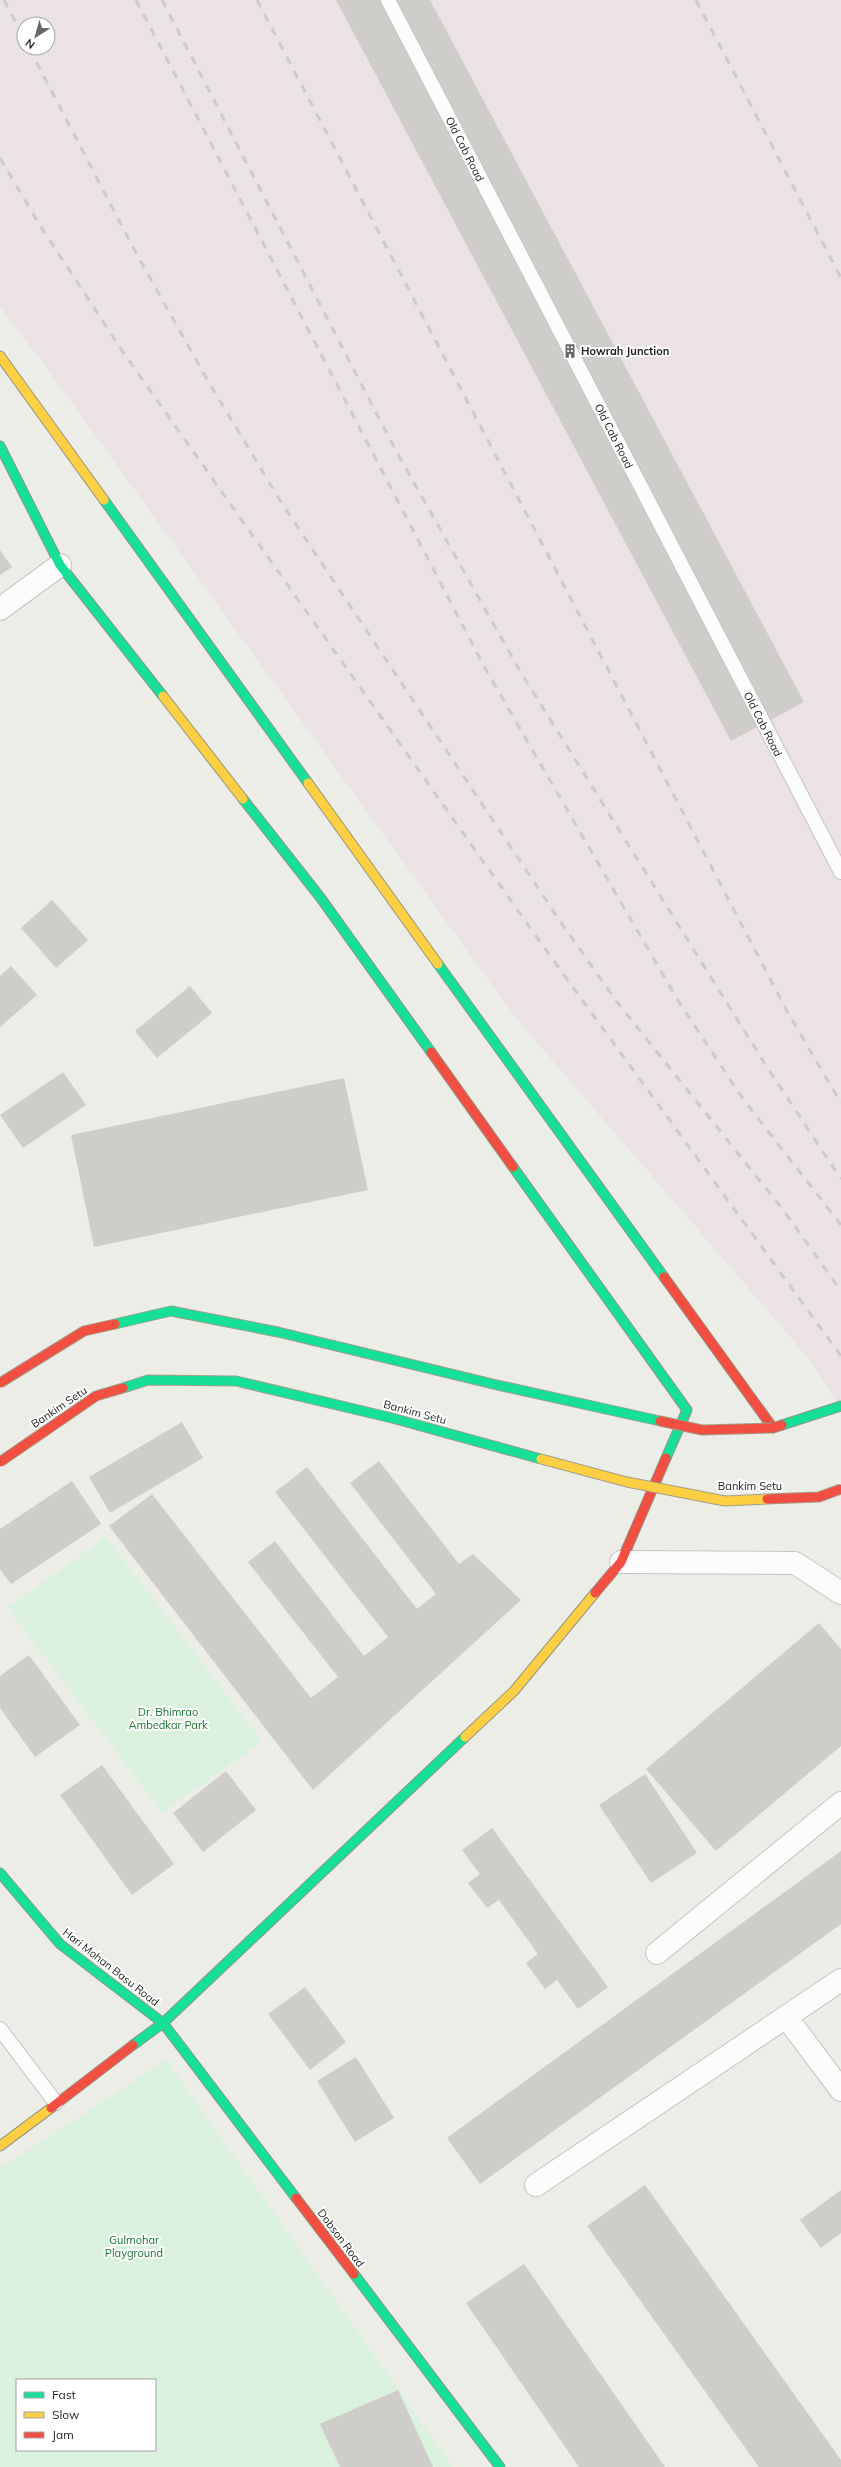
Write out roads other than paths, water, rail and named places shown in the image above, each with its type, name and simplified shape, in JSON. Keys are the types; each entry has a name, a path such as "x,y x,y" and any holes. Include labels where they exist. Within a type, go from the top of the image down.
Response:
{"main road":[{"path":"0,356 773,1428"},
{"path":"0,446 60,565 320,897 687,1410 621,1562 514,1691 349,1845 163,2023 0,2146"},
{"path":"0,1383 84,1331 171,1310 278,1332 497,1385 702,1430 773,1428 841,1406"},
{"name":"Bankim Setu","path":"0,1462 96,1396 148,1380 236,1381 392,1418 627,1482 725,1501 819,1497 841,1489"},
{"name":"Hari Mohan Basu Road","path":"0,1873 60,1944 163,2023"},
{"name":"Dobson Road","path":"163,2023 500,2467"}],"street":[{"path":"0,610 60,565"},
{"path":"621,1562 795,1563 841,1593"},
{"path":"657,1953 841,1804"},
{"path":"536,2186 787,2018 841,1980"},
{"path":"787,2018 841,2090"}],"lane":[{"name":"Old Cab Road","path":"388,0 826,847 841,872"},
{"path":"0,2029 56,2103"}],"railway":[{"path":"4,0 16,23"},
{"path":"136,0 486,670 677,999 743,1099 841,1225"},
{"path":"162,0 395,449 520,671 765,1064 841,1179"},
{"path":"257,0 788,1013 841,1103"},
{"path":"696,0 841,278"},
{"path":"33,56 136,253 208,381 281,502 562,924 617,1002 784,1211 841,1291"},
{"path":"0,158 41,227 125,355 543,946 841,1356"}],"place":[{"name":"Howrah Junction","path":"570,351"}],"park label":[{"name":"Dr. Bhimrao Ambedkar Park","path":"168,1718"},
{"name":"Gulmohar Playground","path":"134,2246"}]}
